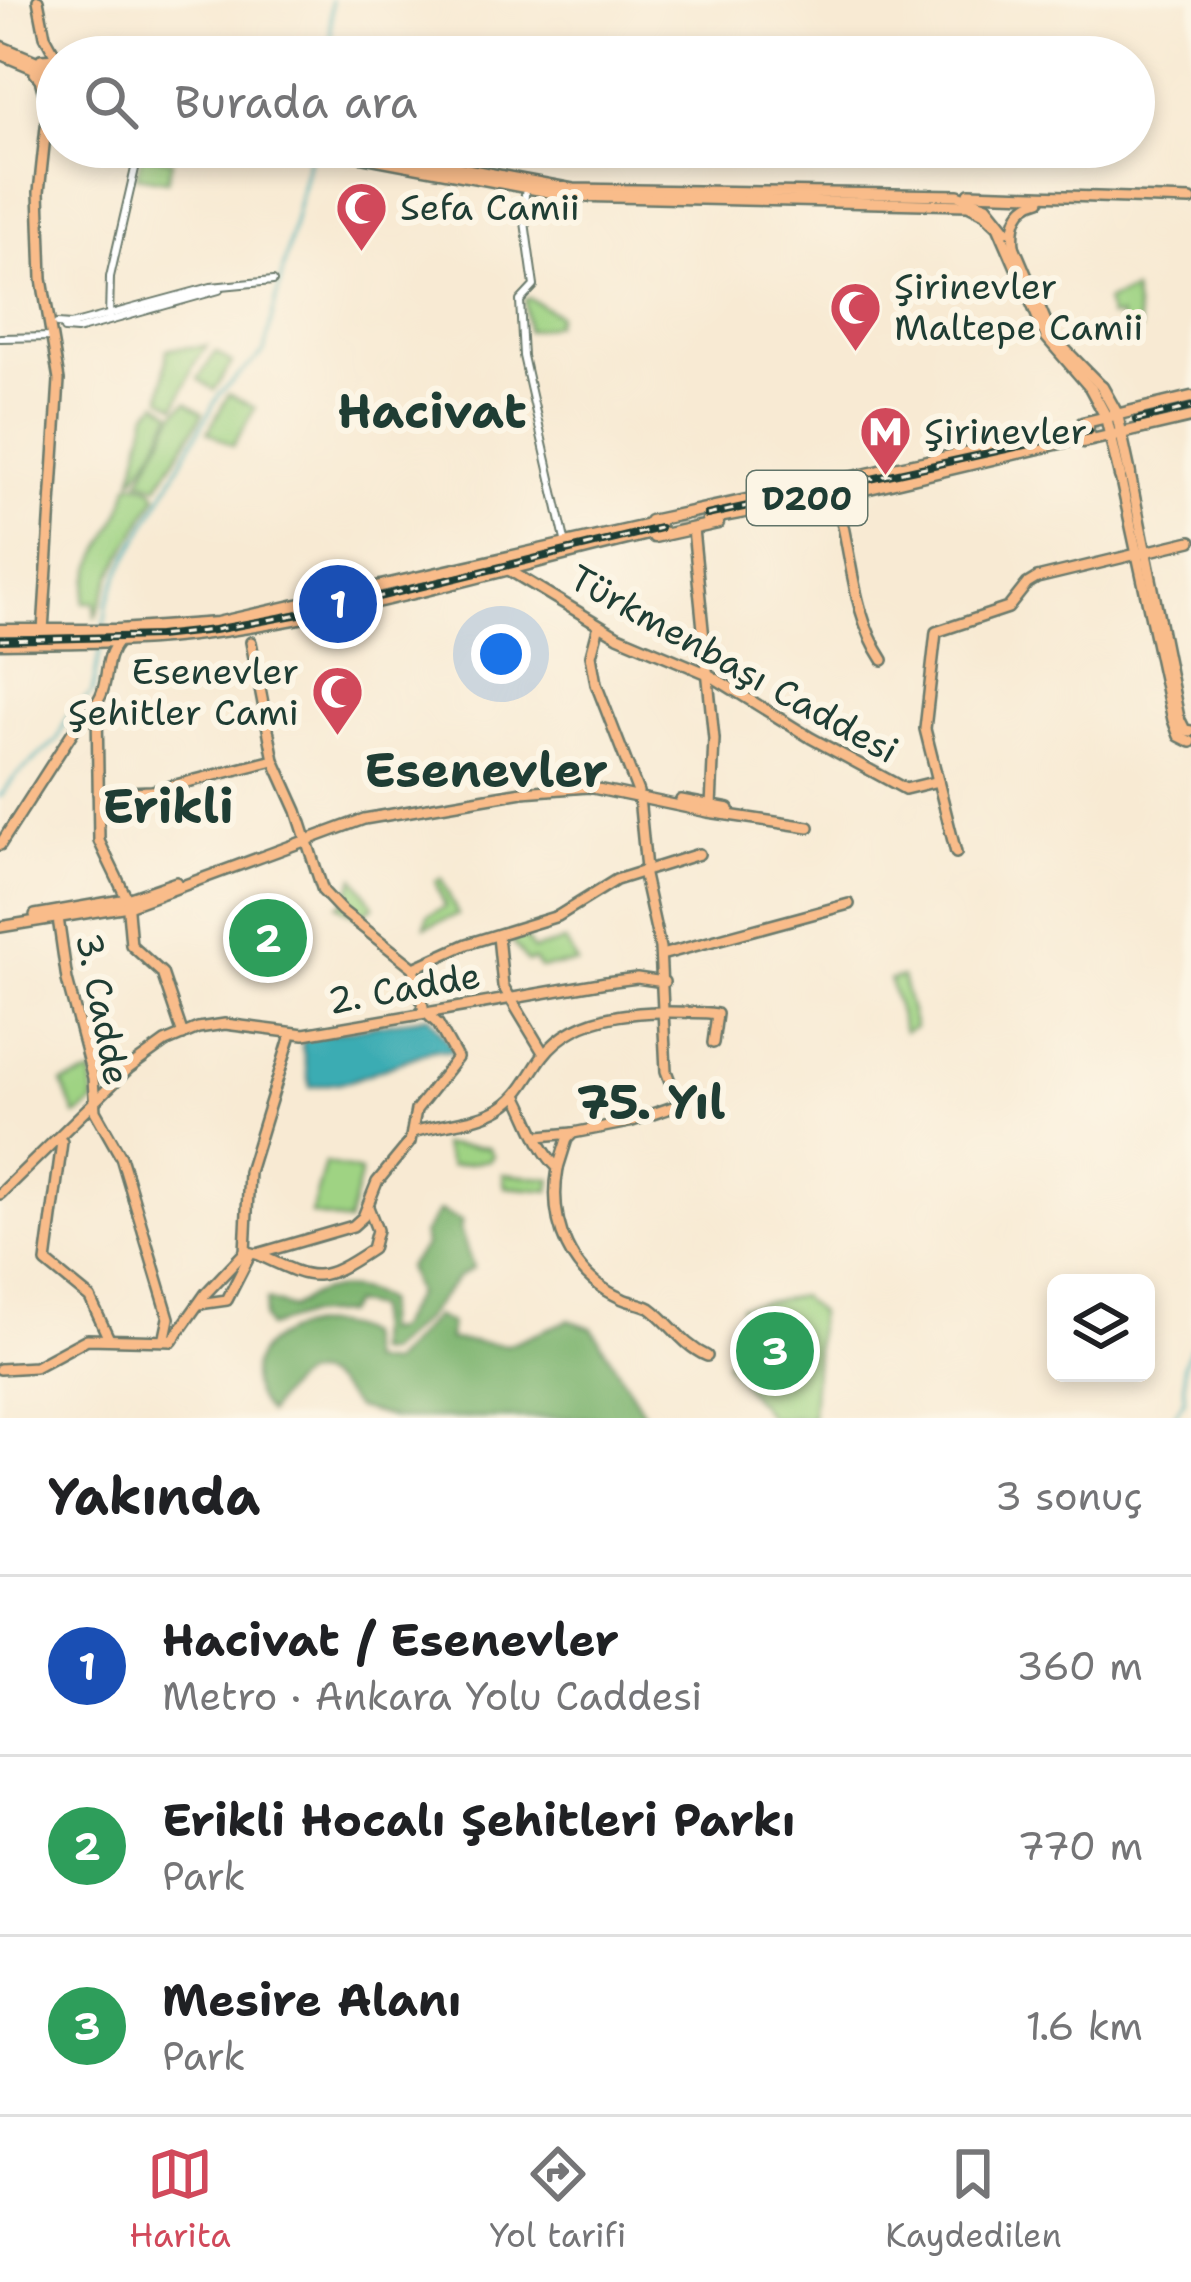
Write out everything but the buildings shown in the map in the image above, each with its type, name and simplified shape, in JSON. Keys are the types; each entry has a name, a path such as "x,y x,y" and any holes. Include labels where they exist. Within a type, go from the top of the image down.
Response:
{"highway":[{"path":"1096,388 1124,402 1158,405 1191,400"},
{"path":"1096,388 1114,422 1125,475"},
{"path":"1086,430 1096,388"},
{"path":"1086,430 1114,422 1138,422 1191,400"},
{"path":"1125,475 1138,422 1158,405"},
{"path":"1086,430 1114,422 1191,415"},
{"path":"1086,430 1125,475"},
{"name":"D200","path":"706,516 884,470 1086,430"},
{"name":"D200","path":"706,516 861,490 1086,430"},
{"path":"0,631 117,637 261,625 512,568 662,526 683,513 706,516 861,490"},
{"path":"683,513 676,526 687,530"},
{"path":"450,571 565,539 662,526 687,530 706,516"},
{"path":"117,637 237,619 662,526"},
{"path":"0,643 86,636"}],"main road":[{"path":"38,0 45,36"},
{"path":"1,52 36,50"},
{"path":"1,52 36,70"},
{"path":"1,52 36,70"},
{"path":"43,168 39,202 42,279 53,324 59,400 43,631"},
{"path":"398,168 526,194 593,202 923,207 985,213"},
{"path":"411,168 570,196 944,202 985,213 1002,234 1046,337 1096,388"},
{"path":"462,168 573,189 1191,202"},
{"path":"947,195 987,206 1002,222 1034,295 1052,308 1045,322 1096,388"},
{"path":"1014,247 1013,223 1032,202 1191,202"},
{"path":"1125,475 1179,718 1185,730 1191,731"},
{"path":"836,497 861,614 883,661"},
{"path":"687,530 705,672"},
{"path":"687,530 705,672 708,804"},
{"path":"956,854 925,728 933,636 1008,608 1038,581 1191,544"},
{"path":"1142,555 1173,720 1188,742"},
{"name":"Türkmenbaşı Caddesi","path":"512,568 599,625 705,672 905,789 938,781"},
{"path":"251,642 252,629 261,625"},
{"path":"539,1136 642,1119 680,1105 666,1071 664,985 645,870 639,794 596,684 591,655 599,625"},
{"path":"0,1369 30,1368 82,1340 146,1341 172,1336 251,1253 353,1226 364,1217 376,1182 400,1158 413,1132 416,1110 457,1058 426,1013 415,968 328,900 274,760 251,642 247,633 234,629"},
{"path":"117,637 97,706 99,841 123,904 130,946 162,973 183,1036"},
{"path":"688,665 700,655"},
{"path":"0,845 80,719 97,706"},
{"path":"98,793 152,791 274,760"},
{"path":"0,924 123,904 364,814 503,791 587,783 639,794"},
{"path":"304,838 406,809 587,787 708,804 809,826"},
{"path":"415,968 439,954 558,916 616,880 699,854"},
{"path":"0,924 123,904"},
{"path":"661,955 849,904"},
{"name":"3. Cadde","path":"58,918 95,1111"},
{"path":"498,936 502,986 544,1054"},
{"name":"2. Cadde","path":"0,1197 95,1111 114,1083 149,1052 183,1036 225,1024 304,1034 638,978 664,985"},
{"path":"413,1132 494,1112 517,1094 544,1054 582,1027 662,1010 717,1014 713,1043"},
{"name":"2. Cadde","path":"0,1197 154,1056 183,1036 228,1030 290,1038 426,1013"},
{"path":"251,1253 249,1172 290,1038"},
{"path":"93,1087 114,1083"},
{"path":"517,1094 545,1156 558,1168"},
{"path":"95,1111 121,1157 172,1336 184,1349"},
{"path":"573,1132 566,1139 558,1168 553,1208 584,1274 622,1299 651,1308 680,1340 706,1356"},
{"path":"62,1142 46,1262 83,1289 109,1339"},
{"path":"251,1253 307,1275 330,1276 373,1250 377,1230 368,1207"},
{"path":"199,1304 226,1300 230,1275"}],"street":[{"path":"109,318 110,277 135,168"},
{"path":"526,194 524,215 534,286 520,301 521,347 565,539"},
{"path":"53,324 77,330 228,286 273,281"},
{"path":"0,338 52,337"}],"green space":[{"path":"139,168 170,168 167,181 137,176"},
{"path":"1133,291 1140,330 1122,333 1120,316 1110,317 1106,301"},
{"path":"525,300 558,315 554,325 527,331"},
{"path":"207,346 176,406 162,398 167,349"},
{"path":"216,352 232,363 214,390 198,379"},
{"path":"229,394 255,408 233,446 208,432"},
{"path":"158,402 172,412 154,451 132,481 148,412"},
{"path":"187,402 203,413 192,432 158,486 140,480 176,412"},
{"path":"137,483 157,495 112,574 95,618 95,602 84,602 86,586 129,485"},
{"path":"355,877 374,906 358,917 338,905 346,899"},
{"path":"441,878 458,915 425,927 428,915 445,907 435,881"},
{"path":"274,914 293,925 260,950 255,918"},
{"path":"521,931 533,950 565,941 577,963 540,968 534,960 527,962 509,937"},
{"path":"902,977 915,1027 904,1032 890,980"},
{"path":"92,1074 94,1103 76,1116 62,1083"},
{"path":"442,1145 488,1148 493,1155 490,1160 450,1166"},
{"path":"325,1163 361,1172 348,1223 311,1214"},
{"path":"503,1174 552,1179 550,1191 505,1187"},
{"path":"439,1211 462,1221 460,1229 473,1268 458,1277 423,1320 386,1353 374,1352 375,1308 352,1303 345,1313 306,1315 268,1327 264,1318 267,1300 292,1308 326,1291 349,1289 385,1301 382,1331 395,1330 416,1293 407,1267 425,1246 423,1234"},
{"path":"800,1296 818,1313 812,1418 770,1418 726,1363 741,1338 741,1306"},
{"path":"435,1316 450,1324 449,1340 507,1345 569,1320 592,1328 647,1418 395,1418 355,1408 331,1381 310,1374 290,1385 268,1413 254,1390 253,1369 261,1352 296,1329 342,1327 364,1335 368,1362 390,1364"}],"water":[{"path":"429,1016 456,1052 433,1050 350,1081 310,1087 304,1038"}],"waterway":[{"path":"331,0 331,36"},
{"path":"104,629 107,604 120,571 220,393 264,352 307,168"},
{"path":"0,797 57,740 68,715 92,693 101,644"},
{"path":"1173,1418 1185,1399 1184,1365 1191,1347"}],"tunnel":[{"path":"1088,427 1136,417"},
{"path":"676,527 708,519"}],"railway":[{"path":"1137,420 1191,407"},
{"path":"707,515 1089,431"},
{"path":"0,640 214,630 337,607 660,528"}],"place":[{"name":"Sefa Camii","path":"361,253"},
{"name":"Şirinevler Maltepe Camii","path":"855,353"},
{"name":"Şirinevler","path":"885,477"},
{"name":"Hacivat / Esenevler","path":"338,604"},
{"name":"Esenevler Şehitler Cami","path":"338,738"},
{"name":"Erikli Hocalı Şehitleri Parkı","path":"268,938"},
{"name":"Mesire Alanı","path":"775,1351"}],"district":[{"name":"Hacivat","path":"432,411"},
{"name":"Esenevler","path":"486,770"},
{"name":"Erikli","path":"168,806"},
{"name":"75. Yıl","path":"651,1102"}]}
